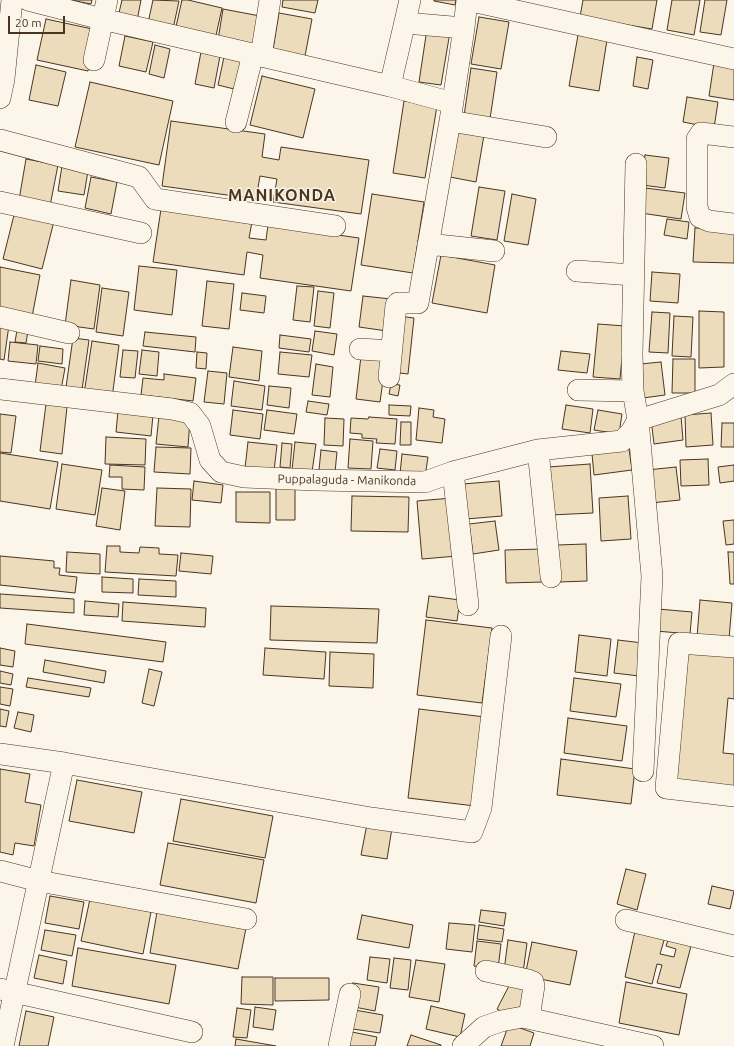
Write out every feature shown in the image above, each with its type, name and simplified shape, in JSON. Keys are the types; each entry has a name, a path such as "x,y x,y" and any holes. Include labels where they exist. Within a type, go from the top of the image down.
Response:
{"street":[{"path":"0,98 4,79 12,0"},
{"path":"28,0 105,10 257,55 390,86 452,112 546,138"},
{"path":"236,122 257,55 270,0"},
{"path":"390,86 410,0"},
{"path":"389,377 396,305 398,303 418,303 452,112 467,0 734,59"},
{"path":"94,60 105,10"},
{"path":"405,23 464,28"},
{"path":"734,137 701,132 697,139 697,207 700,217 709,221 734,224"},
{"path":"0,140 139,178 155,199 335,226"},
{"path":"636,164 632,354 633,391 638,420 652,576 643,771"},
{"path":"0,202 141,233"},
{"path":"428,244 494,251"},
{"path":"577,271 634,275"},
{"path":"0,317 69,333"},
{"path":"360,349 392,351"},
{"path":"638,420 719,395 734,384"},
{"name":"Puppalaguda - Manikonda","path":"0,389 172,409 190,413 200,426 210,460 221,472 244,477 425,482 453,472 538,450 622,441 631,432 638,420"},
{"path":"578,390 633,391"},
{"path":"538,450 551,577"},
{"path":"453,472 468,605"},
{"path":"0,754 64,763 371,818 472,832 481,808 501,636"},
{"path":"734,647 679,643 666,788 734,796"},
{"path":"3,1046 7,990 39,881 64,763"},
{"path":"0,871 39,881 246,919"},
{"path":"626,920 734,946"},
{"path":"486,971 533,982 534,986 529,1018"},
{"path":"7,990 192,1032"},
{"path":"339,1046 350,994"},
{"path":"463,1046 484,1027 501,1021 523,1017 653,1046"}],"building":[{"path":"71,0 92,0 91,4"},
{"path":"122,0 141,0 137,21 118,17"},
{"path":"153,0 179,1 173,29 148,23"},
{"path":"182,0 222,8 215,40 175,31"},
{"path":"283,0 318,0 315,13 282,7"},
{"path":"434,0 456,0 455,5"},
{"path":"583,0 657,0 652,29 580,17"},
{"path":"672,0 700,0 694,35 667,30"},
{"path":"705,0 727,0 721,35 700,32"},
{"path":"223,9 260,16 253,46 218,40"},
{"path":"279,13 312,19 305,56 273,50"},
{"path":"479,17 509,22 501,69 471,64"},
{"path":"46,19 97,30 88,71 37,60"},
{"path":"427,29 450,32 441,85 419,82"},
{"path":"578,35 607,40 599,91 569,86"},
{"path":"125,36 153,42 146,72 119,66"},
{"path":"155,45 170,49 164,78 149,74"},
{"path":"201,52 220,56 214,88 195,84"},
{"path":"224,57 248,62 242,91 218,85"},
{"path":"637,57 653,60 648,89 633,86"},
{"path":"714,63 734,67 734,100 709,96"},
{"path":"36,65 66,72 58,106 29,100"},
{"path":"471,68 497,72 490,119 464,116"},
{"path":"262,76 315,89 303,138 250,125"},
{"path":"90,82 173,101 159,165 75,147"},
{"path":"687,97 718,102 714,128 683,122"},
{"path":"404,101 437,106 425,178 393,173"},
{"path":"171,121 265,134 262,157 279,160 281,147 369,160 361,214 273,202 277,179 260,176 256,199 162,186"},
{"path":"458,130 484,135 476,182 450,177"},
{"path":"645,155 669,158 665,188 642,185"},
{"path":"26,159 58,165 50,206 19,200"},
{"path":"62,166 88,171 84,195 58,191"},
{"path":"91,177 117,182 111,214 85,208"},
{"path":"479,187 505,191 497,240 471,236"},
{"path":"645,188 685,193 681,219 641,213"},
{"path":"372,194 424,202 413,273 361,265"},
{"path":"512,194 536,199 528,245 504,241"},
{"path":"161,209 252,222 249,238 266,240 268,225 359,238 351,291 260,278 263,255 247,252 244,275 153,262"},
{"path":"15,211 54,221 42,269 3,259"},
{"path":"667,219 689,222 687,239 664,235"},
{"path":"695,228 734,229 734,263 693,262"},
{"path":"441,255 495,265 487,313 432,303"},
{"path":"139,266 177,270 172,315 134,310"},
{"path":"0,267 40,275 32,317 0,310"},
{"path":"652,272 680,274 678,303 650,301"},
{"path":"71,280 100,285 94,329 65,325"},
{"path":"207,281 234,284 229,329 202,326"},
{"path":"297,286 314,287 310,322 293,320"},
{"path":"102,288 129,292 123,336 96,332"},
{"path":"318,291 334,293 330,328 314,326"},
{"path":"242,293 266,296 264,313 240,310"},
{"path":"363,296 391,299 387,331 359,327"},
{"path":"699,311 724,312 724,367 699,368"},
{"path":"652,312 670,313 668,353 649,352"},
{"path":"398,316 414,318 408,374 391,372"},
{"path":"674,316 693,317 691,357 672,356"},
{"path":"0,323 9,325 4,360 0,359"},
{"path":"18,324 29,325 26,343 15,342"},
{"path":"598,324 625,326 620,379 593,377"},
{"path":"315,331 337,334 334,355 312,351"},
{"path":"145,332 196,337 195,352 143,346"},
{"path":"280,335 311,339 309,352 279,348"},
{"path":"73,338 89,340 81,397 65,394"},
{"path":"92,341 119,345 112,398 84,394"},
{"path":"10,342 38,345 36,364 8,361"},
{"path":"40,346 63,349 62,364 38,361"},
{"path":"233,347 262,351 259,381 229,377"},
{"path":"123,350 138,351 135,378 120,377"},
{"path":"142,350 159,352 157,376 139,374"},
{"path":"561,351 590,354 587,373 558,370"},
{"path":"197,352 207,353 206,369 196,368"},
{"path":"280,352 312,355 309,377 278,374"},
{"path":"361,356 386,359 380,402 356,399"},
{"path":"673,359 695,359 695,393 672,393"},
{"path":"661,362 665,395 643,398 640,364"},
{"path":"38,363 65,368 61,390 35,386"},
{"path":"316,364 333,367 330,397 312,395"},
{"path":"208,371 227,373 224,404 204,402"},
{"path":"164,374 196,378 193,401 141,395 143,378 164,380"},
{"path":"234,381 265,386 262,410 231,406"},
{"path":"391,384 400,385 398,396 389,394"},
{"path":"269,386 291,388 289,408 267,405"},
{"path":"308,401 329,404 327,415 306,412"},
{"path":"46,404 67,407 62,454 40,451"},
{"path":"389,405 411,406 410,416 389,415"},
{"path":"566,405 593,409 590,433 562,429"},
{"path":"419,408 434,410 433,417 445,419 442,443 416,440"},
{"path":"233,410 263,414 260,439 230,435"},
{"path":"267,410 297,414 294,434 264,430"},
{"path":"598,410 622,414 619,434 594,430"},
{"path":"118,411 153,415 151,436 116,432"},
{"path":"711,413 713,445 686,447 685,415"},
{"path":"0,414 16,416 11,453 0,452"},
{"path":"159,416 190,419 188,447 156,444"},
{"path":"681,416 683,440 654,444 651,419"},
{"path":"369,417 397,419 395,444 376,443 377,439 362,438 362,434 350,433 351,418 368,419"},
{"path":"325,418 344,419 343,446 324,445"},
{"path":"401,422 411,422 411,445 400,445"},
{"path":"722,423 734,423 734,447 721,447"},
{"path":"106,437 146,439 145,465 105,464"},
{"path":"350,439 373,441 371,469 348,468"},
{"path":"248,442 277,445 274,471 245,468"},
{"path":"295,442 316,444 312,472 292,470"},
{"path":"282,443 292,444 290,468 280,467"},
{"path":"156,447 191,448 190,474 154,472"},
{"path":"380,449 397,451 395,470 377,468"},
{"path":"629,449 632,470 594,475 592,454"},
{"path":"321,450 337,452 335,472 319,470"},
{"path":"0,453 58,462 50,509 0,501"},
{"path":"402,454 428,457 425,477 400,474"},
{"path":"708,459 709,485 681,486 680,460"},
{"path":"62,464 102,470 95,515 56,509"},
{"path":"590,464 593,513 550,515 548,467"},
{"path":"110,465 145,467 144,490 122,489 122,477 109,477"},
{"path":"734,465 734,481 720,483 718,467"},
{"path":"676,467 680,500 651,503 647,470"},
{"path":"194,481 223,485 221,503 192,500"},
{"path":"499,481 502,516 466,519 463,484"},
{"path":"276,485 295,485 295,520 276,520"},
{"path":"102,488 125,491 120,530 96,526"},
{"path":"157,488 191,489 190,527 155,526"},
{"path":"236,492 270,492 270,523 236,522"},
{"path":"352,496 409,497 408,532 351,531"},
{"path":"628,496 631,539 601,541 599,498"},
{"path":"452,498 457,556 422,559 417,501"},
{"path":"734,520 734,544 726,545 723,521"},
{"path":"495,521 499,550 473,554 469,524"},
{"path":"586,544 587,581 559,582 557,545"},
{"path":"107,546 120,546 120,552 139,553 140,547 159,548 159,554 178,555 176,576 105,572"},
{"path":"542,549 543,582 506,583 505,550"},
{"path":"67,552 100,554 100,574 66,572"},
{"path":"728,552 734,552 734,584 730,584"},
{"path":"181,553 213,556 211,574 179,571"},
{"path":"0,556 54,561 54,568 60,568 59,575 77,577 75,593 0,585"},
{"path":"102,577 133,579 133,593 102,592"},
{"path":"139,579 176,581 176,597 138,595"},
{"path":"0,594 74,599 74,613 0,608"},
{"path":"429,596 460,600 457,621 426,617"},
{"path":"700,600 732,603 729,639 697,637"},
{"path":"85,601 119,604 118,617 84,615"},
{"path":"123,602 206,608 205,627 122,621"},
{"path":"271,606 379,609 377,643 270,640"},
{"path":"658,609 692,612 690,634 656,631"},
{"path":"426,620 492,628 482,703 417,695"},
{"path":"27,624 166,642 163,662 25,644"},
{"path":"579,635 611,639 607,676 575,672"},
{"path":"618,640 643,643 639,676 614,673"},
{"path":"0,648 15,651 13,667 0,665"},
{"path":"265,648 326,652 324,679 263,675"},
{"path":"688,649 734,653 734,699 728,698 723,753 734,754 734,794 676,789"},
{"path":"330,652 374,654 373,688 329,686"},
{"path":"45,660 106,671 104,683 43,672"},
{"path":"149,669 162,672 154,706 142,703"},
{"path":"0,671 13,674 11,685 0,683"},
{"path":"28,678 91,688 89,697 26,687"},
{"path":"574,678 621,684 616,717 570,711"},
{"path":"0,687 13,689 10,706 0,704"},
{"path":"0,709 9,711 6,727 0,726"},
{"path":"419,709 485,717 475,806 408,798"},
{"path":"18,712 34,715 31,732 14,728"},
{"path":"568,718 627,726 622,761 564,753"},
{"path":"561,759 635,769 631,804 557,795"},
{"path":"0,769 30,774 25,802 41,805 34,846 15,843 13,855 0,852"},
{"path":"77,780 142,792 134,833 69,821"},
{"path":"181,799 273,816 265,858 173,841"},
{"path":"367,824 392,828 387,859 361,855"},
{"path":"168,843 264,860 256,903 160,885"},
{"path":"626,869 646,874 637,910 617,904"},
{"path":"712,886 734,891 730,909 708,904"},
{"path":"50,896 84,902 79,929 45,923"},
{"path":"90,899 151,912 143,954 81,941"},
{"path":"481,910 506,913 504,926 479,922"},
{"path":"157,912 246,928 238,969 150,953"},
{"path":"362,915 413,925 409,948 357,939"},
{"path":"449,923 475,925 472,952 446,949"},
{"path":"479,925 504,929 502,942 477,939"},
{"path":"45,930 76,935 72,956 41,950"},
{"path":"635,931 665,937 660,954 674,957 676,949 666,946 668,940 691,946 680,988 657,983 662,965 657,964 652,984 625,977"},
{"path":"508,940 527,943 523,973 504,971"},
{"path":"477,941 501,944 498,969 474,966"},
{"path":"532,942 577,951 570,985 525,976"},
{"path":"78,948 176,965 169,1004 72,986"},
{"path":"39,955 67,961 63,984 34,978"},
{"path":"370,957 390,959 387,983 367,980"},
{"path":"394,958 411,960 408,990 390,988"},
{"path":"416,960 445,964 439,1002 409,997"},
{"path":"242,977 273,977 273,1005 241,1004"},
{"path":"275,978 329,978 329,1000 275,1001"},
{"path":"511,982 530,987 514,1018 497,1009"},
{"path":"626,982 687,994 679,1035 619,1023"},
{"path":"353,983 379,987 375,1011 349,1006"},
{"path":"431,1006 465,1014 460,1037 426,1029"},
{"path":"255,1007 276,1010 273,1030 253,1027"},
{"path":"237,1008 251,1010 247,1038 233,1037"},
{"path":"349,1009 383,1015 380,1033 346,1028"},
{"path":"26,1011 54,1017 48,1046 19,1046"},
{"path":"509,1024 534,1033 530,1046 501,1046"},
{"path":"347,1031 377,1037 375,1046 344,1046"},
{"path":"411,1035 441,1045 441,1046 407,1046"},
{"path":"236,1039 276,1046 235,1046"}],"district":[{"name":"MANIKONDA","path":"282,196"}]}
